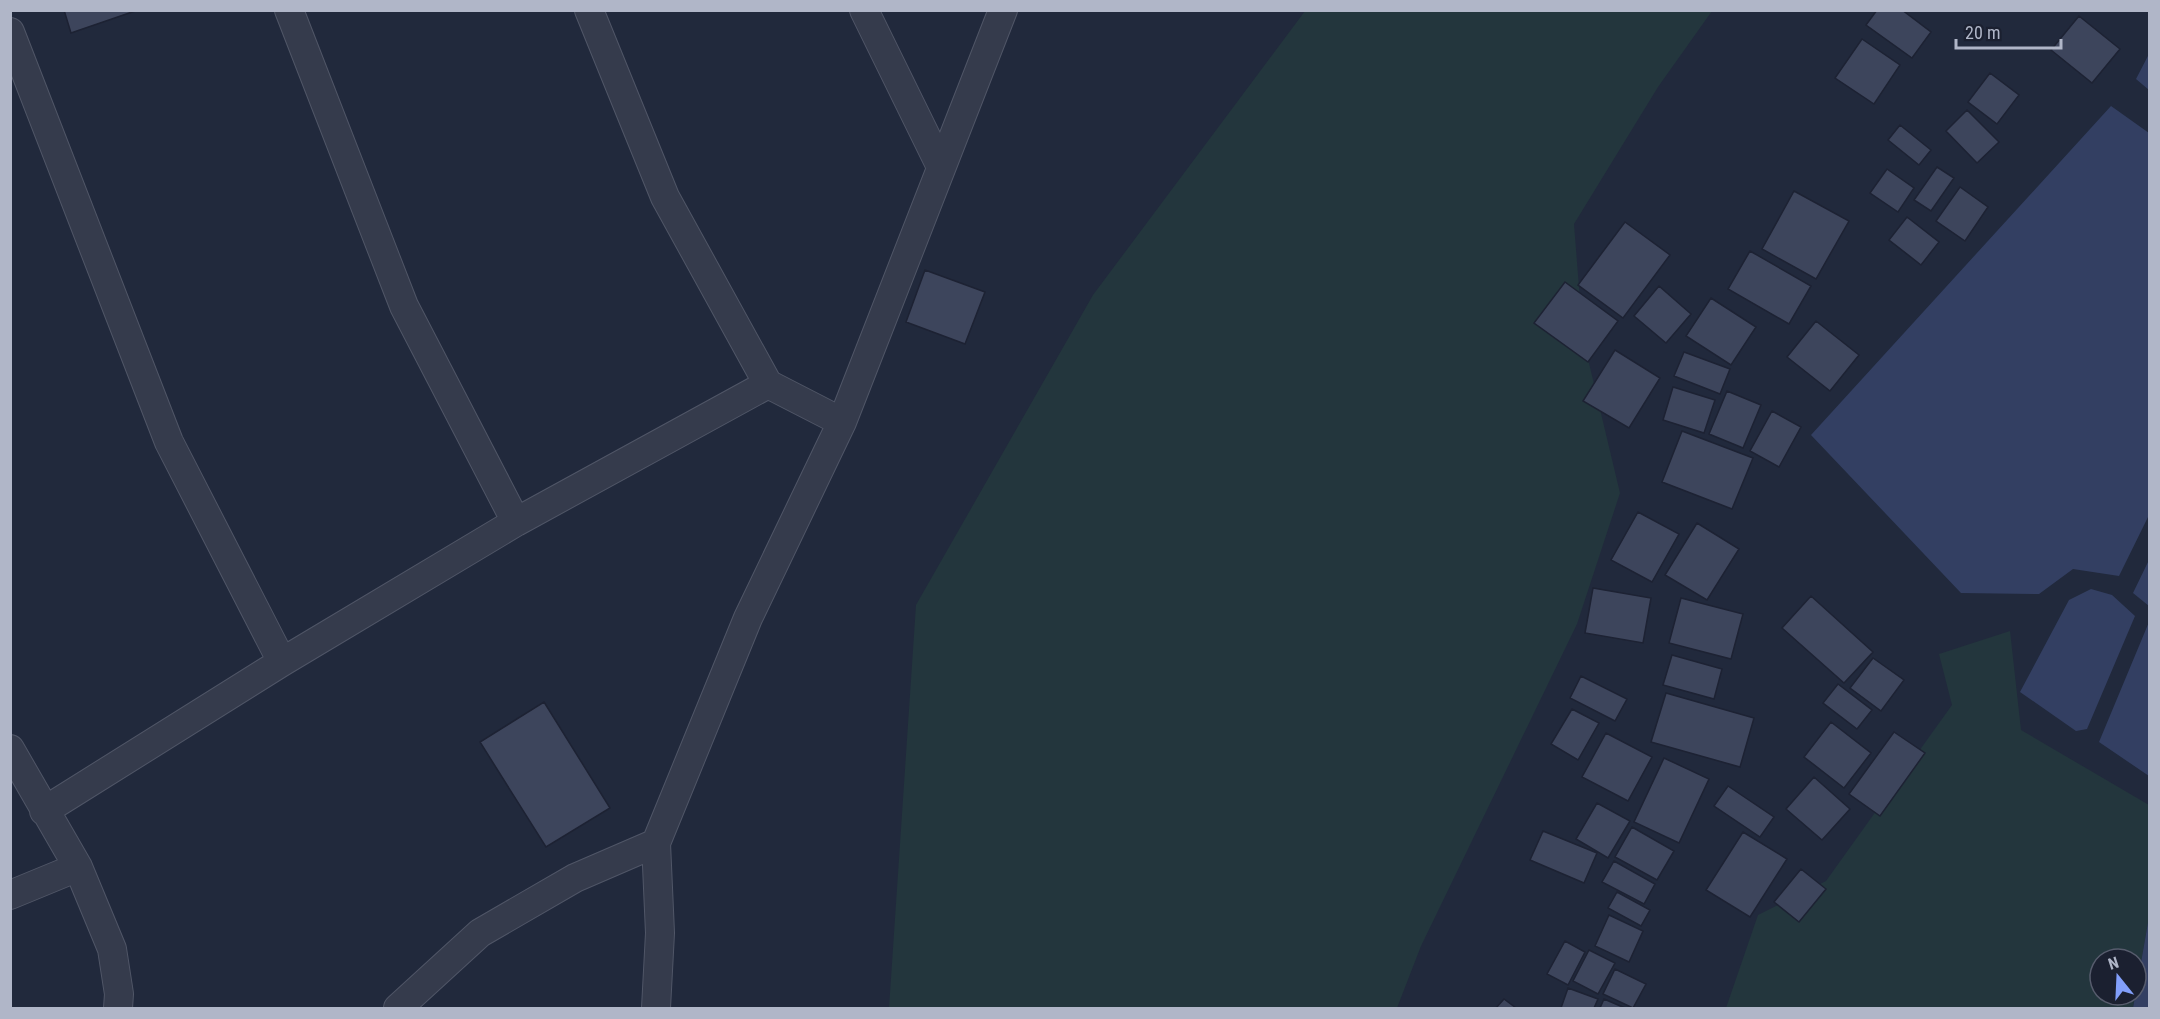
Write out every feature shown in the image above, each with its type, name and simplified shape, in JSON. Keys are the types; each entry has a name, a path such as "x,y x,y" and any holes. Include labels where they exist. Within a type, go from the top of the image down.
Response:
{"street":[{"path":"289,10 404,306 516,522"},
{"path":"589,10 665,197 768,384 842,422"},
{"path":"864,10 941,167"},
{"path":"656,1008 660,933 656,843 748,618 842,422 1003,10"},
{"path":"10,32 169,442 282,662"},
{"path":"44,811 282,662 516,522 768,384"},
{"path":"10,750 78,867 112,949 119,994 118,1008"},
{"path":"398,1008 480,933 575,878 656,843"},
{"path":"10,895 78,867"}],"shaded area":[{"path":"1305,11 1712,11 1658,87 1574,224 1583,338 1620,493 1577,624 1421,946 1397,1008 889,1008 916,605 1093,295"},
{"path":"2010,631 2021,730 2149,805 2149,917 2144,947 2088,947 2088,1007 2133,1008 1726,1008 1758,915 1826,881 1952,705 1939,654"}],"water":[{"path":"2149,54 2149,90 2136,79"},
{"path":"2111,106 2149,133 2149,515 2119,576 2073,569 2039,594 1961,593 1811,435"},
{"path":"2149,560 2149,606 2133,593"},
{"path":"2091,589 2112,595 2135,616 2087,729 2076,731 2020,692 2069,600"},
{"path":"2149,622 2150,776 2099,742"},
{"path":"2149,917 2149,1008 2133,1008 2148,1007 2148,947 2144,947"}],"building":[{"path":"64,10 138,10 71,33"},
{"path":"1877,10 1902,10 1931,32 1912,58 1866,25"},
{"path":"2079,16 2120,49 2092,83 2051,50"},
{"path":"1862,39 1900,65 1874,104 1835,78"},
{"path":"1990,73 2019,95 1997,124 1968,102"},
{"path":"1967,110 1999,142 1977,163 1946,131"},
{"path":"1900,125 1931,150 1919,165 1888,140"},
{"path":"1937,167 1954,178 1931,211 1914,200"},
{"path":"1887,169 1914,188 1898,212 1870,193"},
{"path":"1960,187 1988,207 1965,241 1936,221"},
{"path":"1794,191 1849,221 1816,279 1762,249"},
{"path":"1907,217 1939,242 1921,265 1889,240"},
{"path":"1625,222 1670,255 1623,318 1578,285"},
{"path":"1750,251 1811,286 1789,324 1728,289"},
{"path":"925,270 985,292 965,344 906,322"},
{"path":"1565,282 1618,321 1588,362 1534,323"},
{"path":"1659,286 1691,314 1666,343 1634,316"},
{"path":"1711,298 1756,327 1731,365 1686,336"},
{"path":"1816,321 1859,355 1830,391 1787,357"},
{"path":"1615,350 1660,378 1629,428 1583,401"},
{"path":"1684,352 1730,369 1720,394 1674,376"},
{"path":"1673,387 1715,400 1704,433 1663,420"},
{"path":"1727,391 1761,405 1743,448 1709,434"},
{"path":"1772,411 1801,427 1779,467 1750,451"},
{"path":"1682,431 1753,458 1732,509 1662,482"},
{"path":"1638,512 1679,534 1652,582 1611,560"},
{"path":"1697,523 1739,549 1707,600 1665,575"},
{"path":"1593,588 1651,598 1643,643 1585,633"},
{"path":"1811,596 1873,652 1844,683 1782,628"},
{"path":"1681,598 1743,614 1731,659 1669,643"},
{"path":"1672,655 1722,669 1714,699 1663,685"},
{"path":"1873,658 1904,680 1881,711 1850,688"},
{"path":"1581,676 1627,699 1615,721 1570,698"},
{"path":"1838,684 1872,710 1857,729 1823,703"},
{"path":"1666,693 1754,718 1740,767 1651,742"},
{"path":"544,702 610,808 546,847 480,742"},
{"path":"1572,709 1599,723 1578,760 1551,744"},
{"path":"1831,722 1871,753 1844,788 1804,757"},
{"path":"1894,732 1925,753 1880,816 1849,794"},
{"path":"1606,733 1652,757 1628,801 1582,777"},
{"path":"1664,758 1709,779 1679,843 1634,822"},
{"path":"1814,777 1850,809 1822,840 1786,809"},
{"path":"1728,786 1774,817 1760,837 1714,806"},
{"path":"1597,803 1630,821 1608,858 1576,839"},
{"path":"1632,827 1674,851 1657,880 1615,857"},
{"path":"1543,831 1597,853 1584,883 1530,860"},
{"path":"1743,832 1787,859 1750,917 1706,890"},
{"path":"1614,861 1655,884 1644,904 1602,882"},
{"path":"1801,869 1826,889 1799,922 1774,902"},
{"path":"1617,892 1650,910 1641,926 1608,908"},
{"path":"1609,915 1643,931 1629,962 1595,946"},
{"path":"1565,941 1585,952 1568,985 1547,974"},
{"path":"1589,950 1615,963 1598,994 1573,981"},
{"path":"1615,969 1646,984 1633,1008 1603,994"},
{"path":"1568,988 1598,999 1594,1008 1561,1008"},
{"path":"1504,999 1516,1008 1496,1008"},
{"path":"1604,999 1625,1008 1600,1008"}]}
